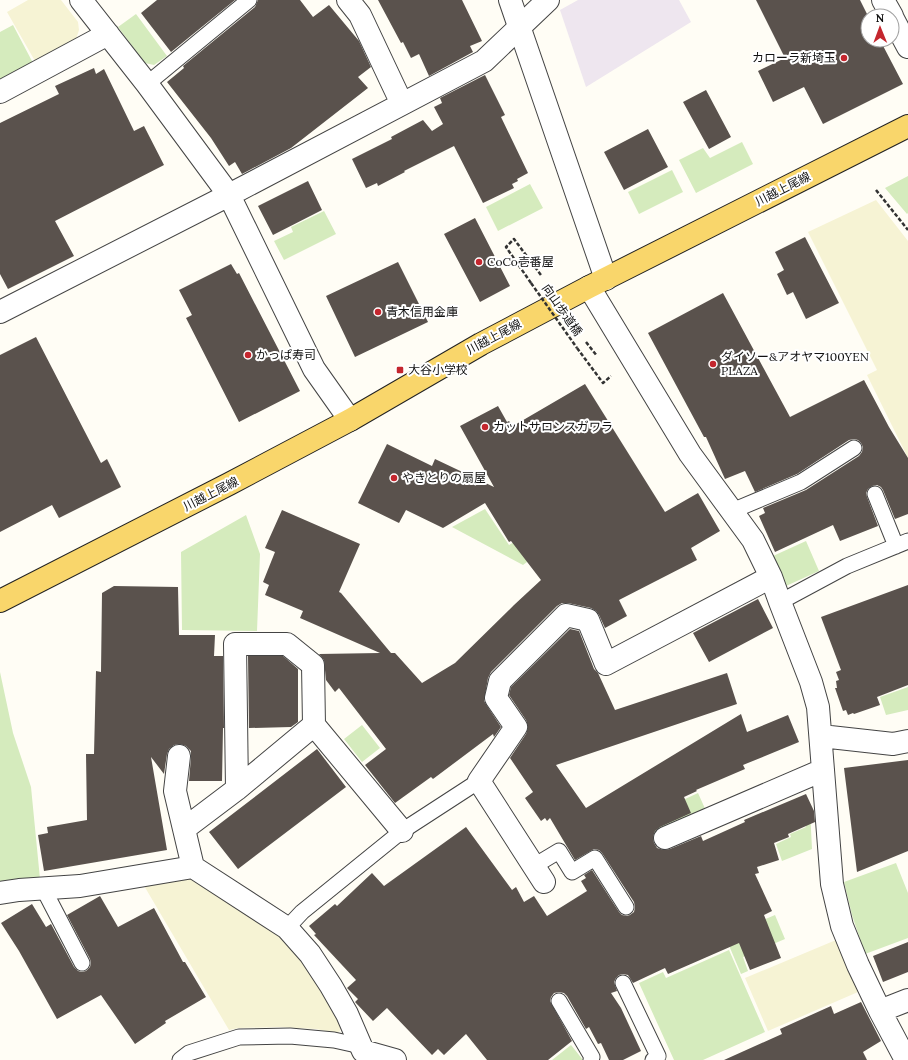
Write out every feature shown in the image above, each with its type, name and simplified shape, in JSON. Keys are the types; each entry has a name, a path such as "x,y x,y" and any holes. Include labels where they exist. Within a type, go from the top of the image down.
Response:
{"main road":[{"name":"川越上尾線","path":"0,601 229,484 350,420 481,344 908,126"}],"street":[{"path":"81,0 147,84 229,195 314,369 350,420"},
{"path":"348,0 360,15 402,104"},
{"path":"510,0 520,27 598,283 690,454 753,540 770,577 811,682 818,707 832,884 842,926 858,965 906,1060"},
{"path":"0,312 229,195 484,61 548,0"},
{"path":"900,32 908,47"},
{"path":"0,92 108,34"},
{"path":"539,874 479,781 516,727 496,698 500,681 566,615 588,620 606,664 770,577"},
{"path":"237,789 235,644 287,644 313,665 314,725 402,831"},
{"path":"184,829 237,789 314,725"},
{"path":"821,736 893,744 908,741"},
{"path":"179,756 175,791 193,867"},
{"path":"665,838 823,770"},
{"path":"0,892 80,886 193,867 287,928 310,954 331,986 347,1014 363,1052 395,1060"},
{"path":"880,1011 908,1000"}],"lane":[{"path":"147,84 249,0"},
{"path":"732,511 801,482 854,448"},
{"path":"780,602 847,566 902,544 875,494"},
{"path":"287,928 302,912 402,831 479,781"},
{"path":"539,874 559,851 572,872 595,858 626,907"},
{"path":"43,888 82,963"},
{"path":"623,983 658,1056 653,1060"},
{"path":"559,1002 592,1057 591,1060"},
{"path":"180,1060 189,1054 239,1037 290,1036 334,1040 361,1046"}],"path":[{"path":"876,190 908,230"},
{"name":"向山歩道橋","path":"541,275 514,239 506,247 603,383 612,376 607,370"},
{"path":"586,342 599,359"}],"shaded area":[{"path":"28,0 61,0 78,22 79,30 76,39 35,61 7,12"},
{"path":"578,0 679,0 691,22 586,87 560,10"},
{"path":"876,200 908,241 908,458 867,375 877,370 808,232"},
{"path":"184,878 196,881 285,940 306,964 341,1025 340,1031 336,1033 316,1029 279,1027 239,1028 229,1030 143,884"},
{"path":"836,940 858,992 768,1031 745,978"}],"green space":[{"path":"136,14 167,56 154,65 145,63 118,27"},
{"path":"13,25 33,63 0,79 0,32"},
{"path":"742,142 753,164 696,193 679,160 703,148 710,158"},
{"path":"672,170 683,192 639,214 628,192"},
{"path":"908,176 908,213 907,214 885,188"},
{"path":"530,184 543,208 498,231 486,207"},
{"path":"324,211 336,234 284,260 274,241 293,232 291,227"},
{"path":"485,509 509,545 558,516 569,530 523,565 452,527"},
{"path":"246,515 260,554 257,631 182,630 181,552"},
{"path":"806,541 819,571 786,586 773,556"},
{"path":"0,672 13,733 31,787 40,879 0,884"},
{"path":"908,687 908,710 886,715 880,697"},
{"path":"362,725 380,748 362,762 344,739"},
{"path":"698,793 707,813 656,836 643,808 655,813"},
{"path":"810,809 812,849 782,861 776,844 791,837 790,834 806,827 801,813"},
{"path":"896,863 908,893 908,938 865,954 852,915 844,882"},
{"path":"775,915 785,939 743,957 748,971 741,974 725,936"},
{"path":"729,950 765,1032 703,1060 674,1060 639,983 663,972 666,978"},
{"path":"571,1045 583,1060 552,1060"}],"building":[{"path":"157,0 235,0 171,52 141,13"},
{"path":"258,0 300,0 313,17 329,5 359,41 371,67 358,77 368,88 291,148 242,174 235,162 229,166 211,138 167,82 184,68 183,66 255,7"},
{"path":"378,0 462,0 482,41 470,46 473,52 429,76 419,54 411,58 403,42 401,43"},
{"path":"756,0 860,0 864,8 860,8 860,48 884,48 903,84 823,124 804,87 773,102 758,71 785,58"},
{"path":"94,68 96,74 104,69 134,131 144,126 164,165 55,221 74,256 8,289 0,274 0,123 59,94 55,86"},
{"path":"485,75 505,115 501,117 528,173 517,179 518,181 512,184 514,188 483,203 454,146 378,186 377,183 366,188 352,159 392,139 391,137 423,120 432,131 443,124 434,107 442,103 440,98"},
{"path":"706,90 731,137 709,149 683,102"},
{"path":"648,129 668,167 624,190 604,152"},
{"path":"308,181 322,210 273,235 258,206"},
{"path":"475,218 510,286 480,302 444,234"},
{"path":"805,237 839,303 806,319 793,292 787,295 777,274 784,270 775,252"},
{"path":"398,262 428,322 355,357 326,296"},
{"path":"231,264 237,274 239,273 300,391 239,422 186,318 192,315 179,290"},
{"path":"723,293 790,417 864,380 889,427 908,458 908,514 895,519 881,487 877,485 872,486 866,493 878,526 840,541 833,525 775,552 759,516 765,513 763,508 806,490 859,456 863,447 858,440 849,440 797,474 755,492 745,471 725,479 706,437 704,437 648,333"},
{"path":"36,337 101,463 107,459 121,487 59,518 52,505 0,532 0,355"},
{"path":"585,384 665,512 698,493 720,531 691,548 697,560 619,600 627,616 605,628 599,615 591,608 568,603 562,603 557,606 491,672 488,678 484,701 501,727 494,737 493,734 433,779 431,777 395,803 365,765 386,749 339,688 335,692 326,680 324,660 319,654 380,653 300,618 303,611 265,595 269,585 263,582 275,552 265,548 282,510 360,544 339,592 391,653 395,653 422,683 455,663 541,580 511,541 509,542 485,503 443,528 406,510 399,523 358,503 387,444 432,466 435,459 494,487 460,426 498,406 507,422 509,421 513,426"},
{"path":"908,585 908,685 877,697 880,705 848,715 846,710 843,711 835,688 837,688 836,681 839,680 836,672 841,670 821,617"},
{"path":"114,586 178,587 179,635 215,635 214,656 223,656 224,728 222,781 189,781 191,751 186,746 180,744 174,745 169,749 167,754 164,774 151,757 167,850 44,871 38,835 48,833 47,827 87,820 86,754 94,754 96,671 101,672 102,593"},
{"path":"758,599 773,628 709,662 693,633"},
{"path":"570,629 579,631 594,669 598,673 615,710 727,673 737,704 556,765 586,808 741,714 747,732 788,715 799,742 743,765 745,769 696,790 697,791 684,797 691,813 660,827 655,831 653,837 657,848 664,850 701,836 703,841 745,822 744,820 806,794 814,811 815,822 788,834 789,837 774,843 779,860 757,867 759,873 755,874 772,911 764,915 781,958 750,970 739,943 668,974 665,968 633,983 628,975 619,975 614,982 617,991 611,993 621,1008 641,1051 623,1060 609,1060 601,1043 598,1044 589,1027 586,1029 567,996 564,993 559,992 554,993 550,1001 572,1041 548,1060 487,1060 466,1034 444,1055 438,1049 432,1055 387,1008 373,1021 355,1002 358,999 347,988 356,980 314,935 316,934 309,926 335,904 337,906 372,873 384,886 466,827 512,890 516,887 524,902 534,896 547,916 587,891 581,881 586,878 584,875 592,870 622,915 627,916 634,912 634,902 599,850 594,849 575,860 550,818 547,821 545,818 541,821 525,798 533,792 510,758 526,734 528,727 526,720 509,695 511,687"},
{"path":"248,656 283,656 298,669 298,722 291,727 249,728"},
{"path":"317,749 346,787 238,869 209,832"},
{"path":"908,760 908,851 857,872 844,768"},
{"path":"100,896 118,927 154,908 183,962 185,962 206,997 165,1021 166,1023 135,1044 101,995 57,1019 19,951 1,923 32,904 46,927 51,924 74,967 78,971 86,971 90,967 90,959 67,915"},
{"path":"908,942 908,972 883,982 873,956"},
{"path":"861,1002 881,1041 863,1052 867,1060 724,1060 782,1034 780,1029 831,1006 834,1014"}],"place":[{"name":"カローラ新埼玉","path":"844,58"},
{"name":"CoCo壱番屋","path":"479,262"},
{"name":"青木信用金庫","path":"378,312"},
{"name":"かっぱ寿司","path":"248,355"},
{"name":"ダイソー&アオヤマ100YEN PLAZA","path":"713,364"},
{"name":"大谷小学校","path":"400,370"},
{"name":"カットサロンスガワラ","path":"485,427"},
{"name":"やきとりの扇屋","path":"394,478"}]}
